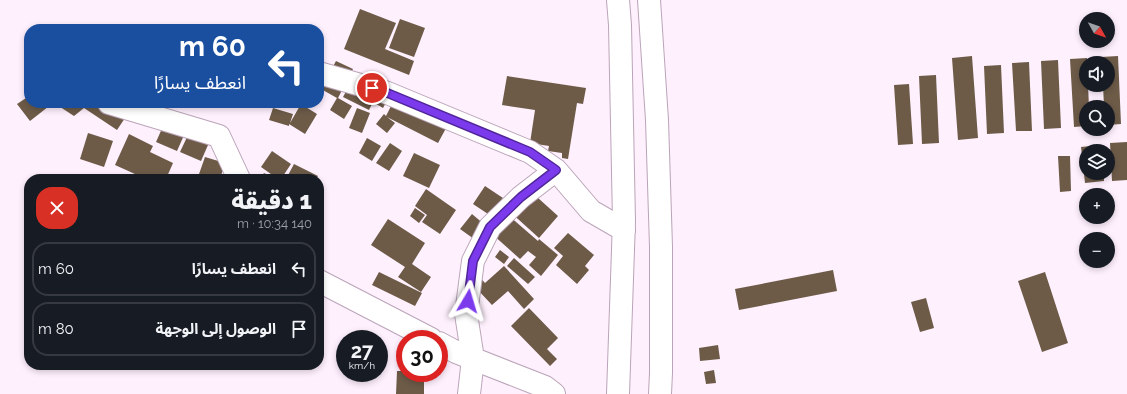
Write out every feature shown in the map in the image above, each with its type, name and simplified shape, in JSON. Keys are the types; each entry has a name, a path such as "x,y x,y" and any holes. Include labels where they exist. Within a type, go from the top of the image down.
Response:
{"main road":[{"path":"618,0 620,25 624,230 618,394"},
{"path":"649,0 657,120 660,239 660,394"},
{"path":"324,74 385,92 530,152 556,170 592,211 624,230"},
{"path":"126,108 219,136 237,174"},
{"path":"469,394 473,358 466,314 473,261 490,227 521,197 556,170"},
{"path":"324,284 414,330"},
{"path":"448,348 545,386 554,394"}],"building":[{"path":"360,9 396,23 385,49 414,61 409,75 344,49"},
{"path":"400,19 425,28 414,57 389,48"},
{"path":"972,56 978,138 958,140 952,58"},
{"path":"1115,56 1118,56 1121,124 1115,124 1115,100 1104,100 1103,92 1115,92"},
{"path":"1079,58 1079,92 1088,92 1089,100 1079,100 1079,127 1074,127 1070,59"},
{"path":"1058,60 1061,128 1044,129 1041,61"},
{"path":"336,61 353,69 338,98 352,106 344,119 330,110 337,98 324,91 324,83"},
{"path":"1029,62 1032,131 1016,131 1012,63"},
{"path":"1001,65 1004,133 987,134 984,66"},
{"path":"936,75 939,143 922,144 919,76"},
{"path":"507,76 586,88 583,104 577,103 568,159 562,158 562,153 548,151 549,146 530,143 535,110 502,105"},
{"path":"354,77 394,88 383,108 373,102 369,110 343,97"},
{"path":"909,84 913,144 898,145 894,85"},
{"path":"398,92 451,119 438,143 387,117 395,123 387,133 376,124 384,114 386,116"},
{"path":"24,99 24,108 47,108 30,121 17,104"},
{"path":"62,108 84,108 74,116"},
{"path":"84,108 123,108 129,112 117,130"},
{"path":"273,108 293,114 290,123 299,108 307,108 317,114 305,134 289,124 289,126 269,120"},
{"path":"357,108 370,113 362,133 349,128"},
{"path":"164,124 185,133 177,151 156,142"},
{"path":"88,133 113,141 104,167 80,159"},
{"path":"129,134 153,146 150,152 173,163 168,174 135,174 115,165"},
{"path":"188,135 208,145 201,161 180,152"},
{"path":"367,138 381,146 372,161 359,153"},
{"path":"1127,142 1127,180 1112,181 1115,180 1115,144 1110,143"},
{"path":"390,143 402,151 389,171 376,163"},
{"path":"272,151 291,164 284,174 271,174 261,167"},
{"path":"414,153 440,165 429,188 403,176"},
{"path":"1058,156 1070,156 1071,191 1060,192"},
{"path":"205,157 225,163 222,174 199,174"},
{"path":"294,164 314,174 289,174"},
{"path":"1085,180 1104,180 1104,181 1085,183"},
{"path":"485,186 503,198 491,216 473,204"},
{"path":"527,188 558,216 539,238 508,210"},
{"path":"426,189 456,210 440,234 422,222 427,215 415,206"},
{"path":"415,208 425,215 419,223 410,216"},
{"path":"472,214 485,225 474,239 460,229"},
{"path":"508,215 538,241 539,239 558,255 541,276 529,265 536,257 528,251 520,259 492,234"},
{"path":"388,219 425,243 412,264 431,277 421,292 398,277 405,267 371,245"},
{"path":"568,233 594,255 585,266 589,270 577,284 556,265 563,256 554,248"},
{"path":"500,250 509,257 504,264 495,257"},
{"path":"514,258 535,277 528,284 507,266"},
{"path":"469,265 485,283 504,266 534,299 524,309 508,291 492,305 461,272"},
{"path":"833,270 837,291 739,310 735,289"},
{"path":"379,272 422,293 415,306 372,285"},
{"path":"1045,272 1068,343 1042,352 1018,281"},
{"path":"926,298 934,328 920,332 911,302"},
{"path":"529,308 558,338 547,349 557,359 550,366 511,326"},
{"path":"718,345 720,359 700,361 699,348"},
{"path":"714,370 716,383 706,384 704,372"},
{"path":"397,382 424,382 424,394 396,394"}],"route":[{"path":"372,88 530,152 556,170 521,197 490,227 473,261 468,301"}]}
